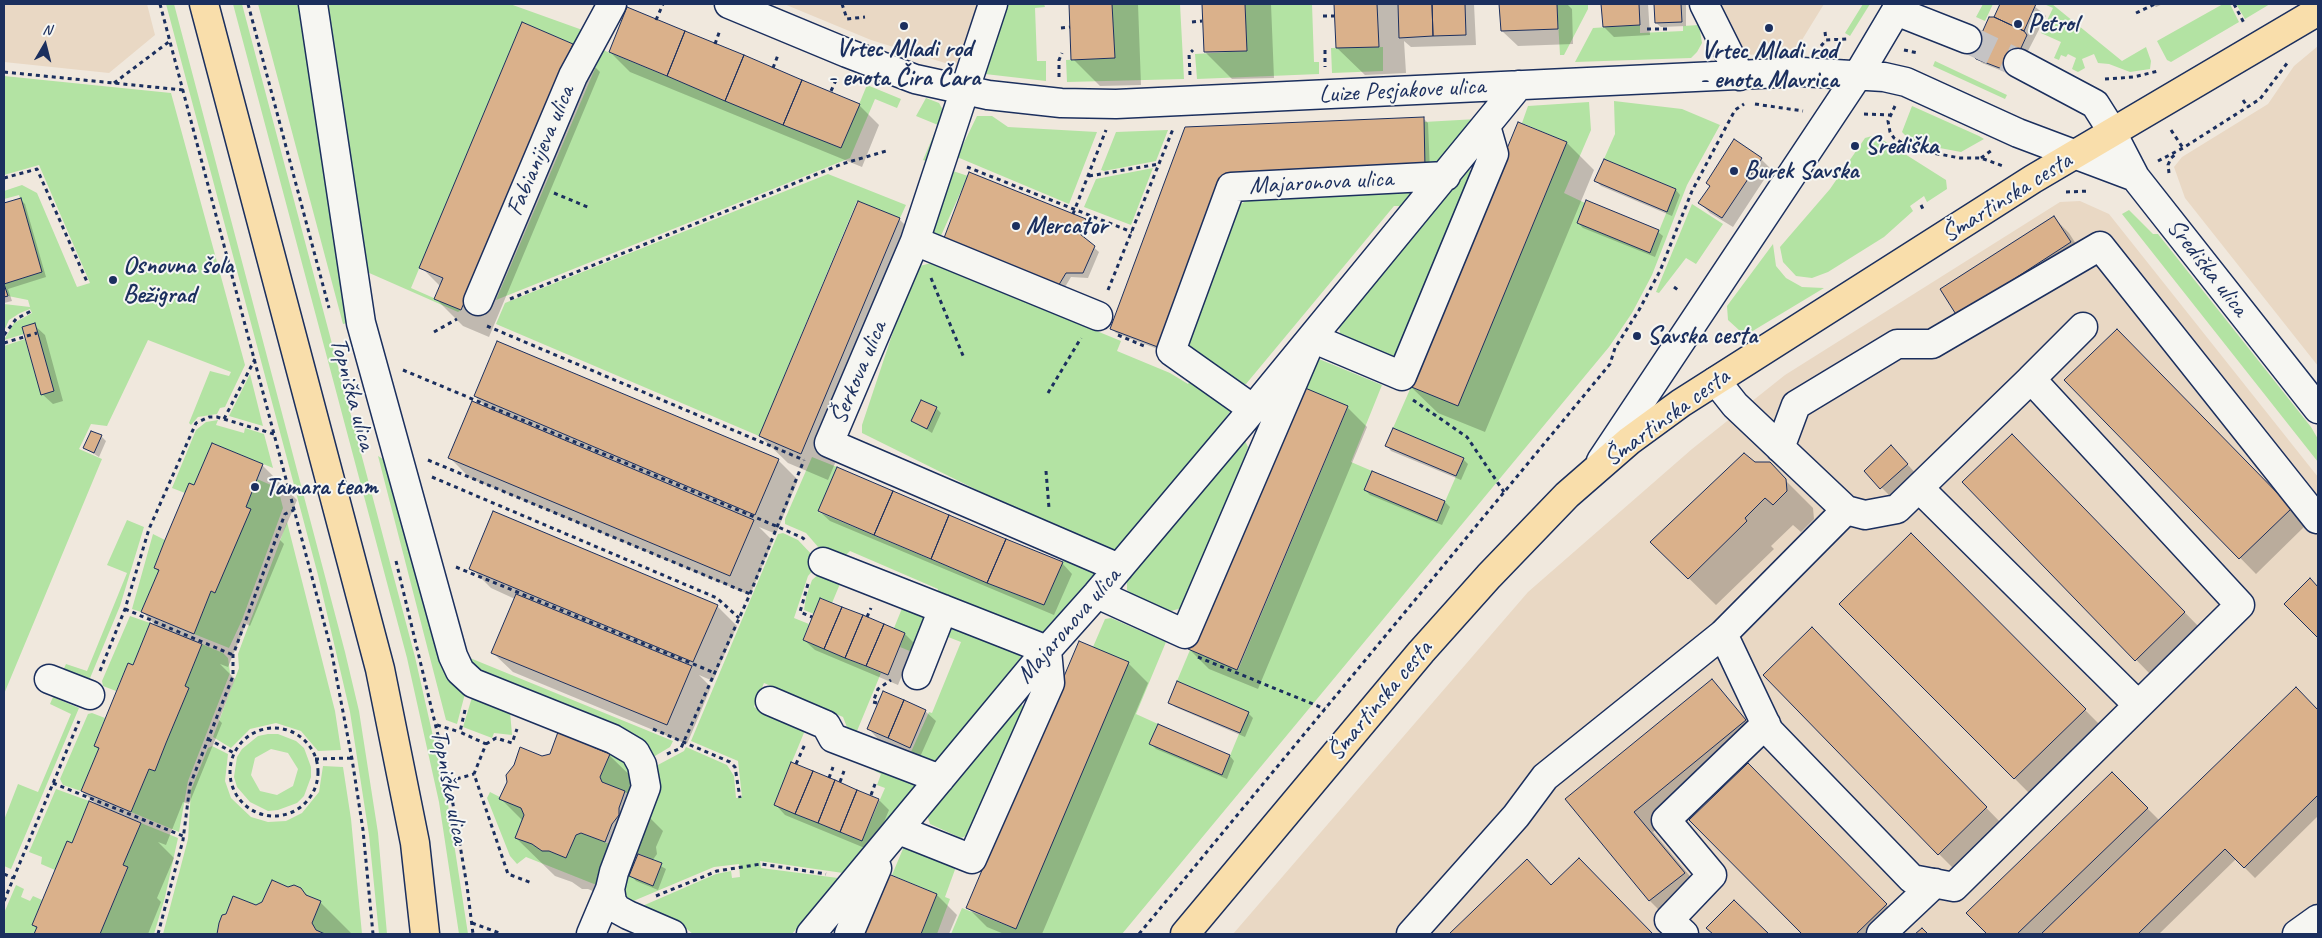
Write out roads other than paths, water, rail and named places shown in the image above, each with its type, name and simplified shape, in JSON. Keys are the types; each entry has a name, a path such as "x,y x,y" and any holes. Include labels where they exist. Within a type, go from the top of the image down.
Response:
{"main road":[{"name":"Topniška ulica","path":"204,4 378,660 410,816 425,934"},
{"name":"Šmartinska cesta","path":"1185,934 1421,652 1540,521 1594,470 1655,421 2033,179 2318,11"}],"street":[{"path":"313,4 361,323 453,656 460,671 473,683 613,739 635,752 642,765 646,787 614,872 615,900 591,934"},
{"name":"Fabianijeva ulica","path":"482,312 528,182 572,76 612,4"},
{"name":"Luize Pesjakove ulica","path":"729,4 847,53 916,79 965,91 1019,100 1116,104 1802,72 1858,75 1906,82 2018,133 2075,155"},
{"name":"Šerkova ulica","path":"993,4 915,241 829,442 1119,568"},
{"path":"1704,4 1740,76"},
{"path":"1594,470 1858,75 1898,7 1967,39"},
{"name":"Središka ulica","path":"2018,63 2095,104 2135,177 2318,409"},
{"name":"Majaronova ulica","path":"811,934 1046,650 1097,594 1253,409 1519,85"},
{"path":"1097,594 1185,634 1312,338 1402,376 1494,154 1486,126"},
{"path":"2075,155 2135,177"},
{"name":"Majaronova ulica","path":"1253,409 1171,352 1231,187 1446,176"},
{"path":"915,241 1096,320"},
{"path":"1780,448 1796,405 1898,344 1932,344 2100,246 2318,518"},
{"path":"1716,381 1734,405 1846,510 1865,515 1897,510 2082,327"},
{"path":"1723,634 1769,731 1912,879 1954,887 2240,605 2031,379"},
{"path":"1919,488 2138,705"},
{"path":"1411,934 1516,816 1545,777 1723,634 1846,510"},
{"path":"823,562 1046,650 1050,683 972,859 893,837"},
{"path":"917,675 942,609"},
{"path":"50,679 90,696"},
{"path":"770,700 826,725 833,738 940,779"},
{"path":"1684,934 1669,920 1712,875 1666,820 1766,724"},
{"name":"Majaronova ulica","path":"849,934 893,837"},
{"path":"1881,934 1935,884"},
{"path":"615,900 672,934"},
{"path":"2297,934 2318,919"}],"tunnel":[{"path":"1967,39 2018,63"}],"place":[{"name":"Petrol","path":"2018,24"},
{"name":"Vrtec Mladi rod - enota Čira Čara","path":"904,26"},
{"name":"Vrtec Mladi rod - enota Mavrica","path":"1769,28"},
{"name":"Središka","path":"1855,146"},
{"name":"Burek Savska","path":"1734,171"},
{"name":"Mercator","path":"1016,226"},
{"name":"Osnovna šola Bežigrad","path":"113,280"},
{"name":"Savska cesta","path":"1637,336"},
{"name":"Tamara team","path":"255,487"}]}
